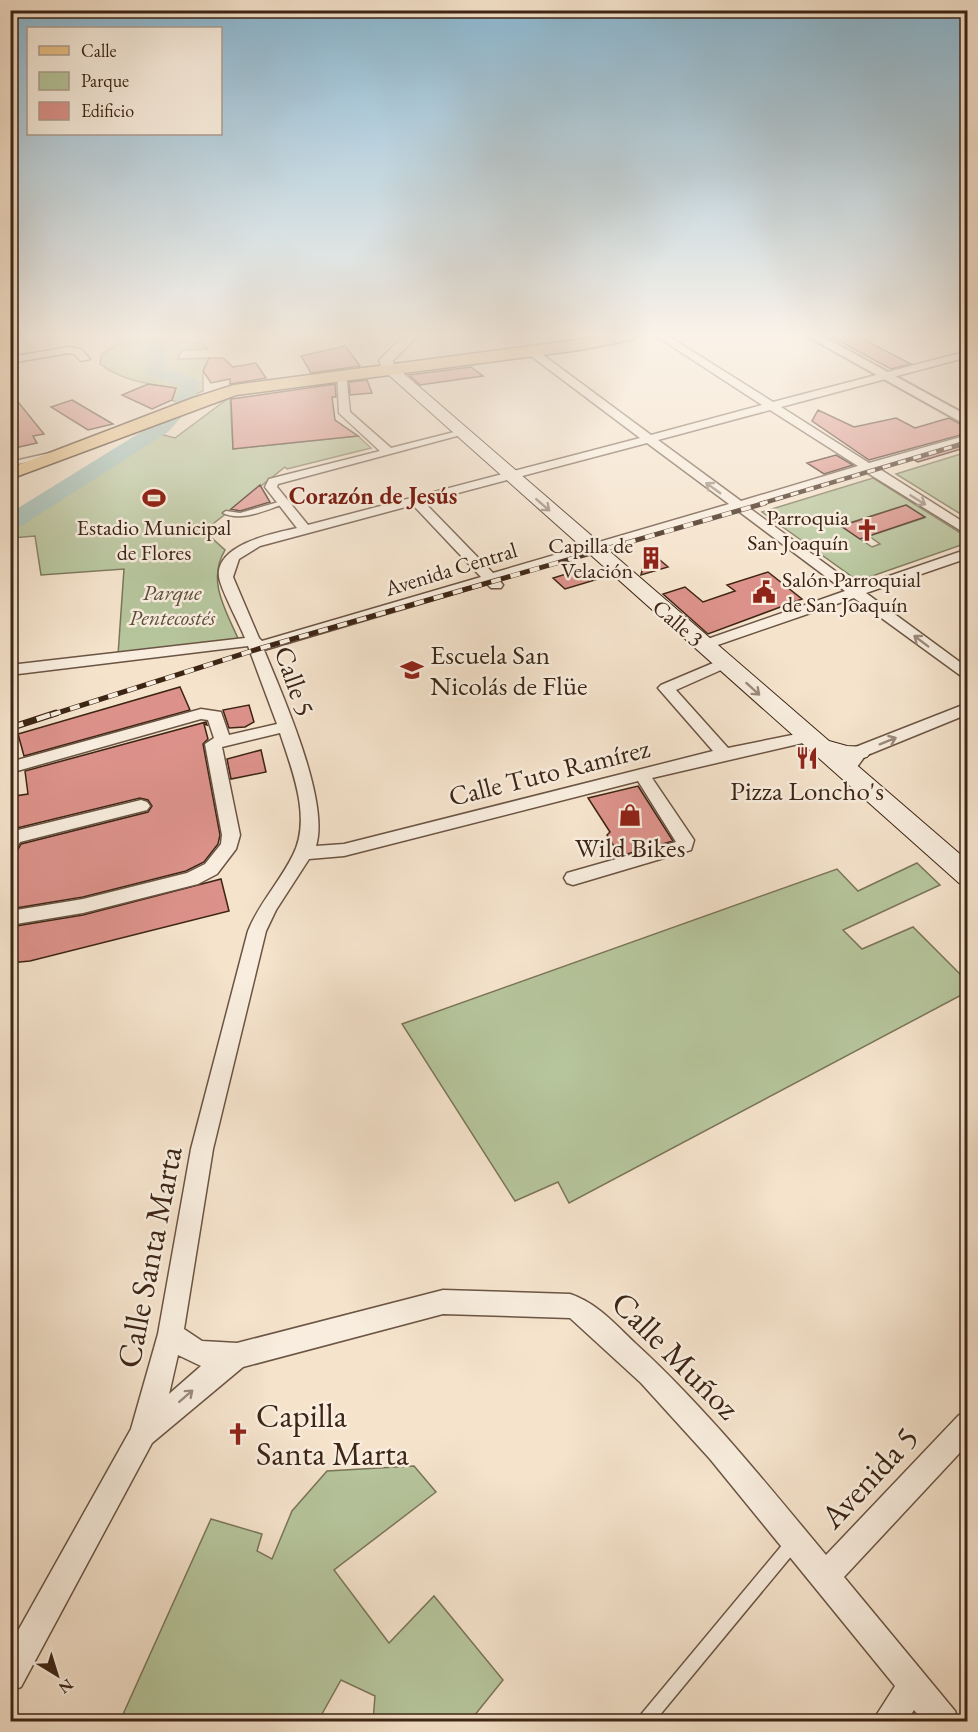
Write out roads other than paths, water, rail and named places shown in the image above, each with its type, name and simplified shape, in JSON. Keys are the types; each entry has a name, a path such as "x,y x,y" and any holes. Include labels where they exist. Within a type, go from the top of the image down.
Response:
{"main road":[{"path":"10,474 157,417"},
{"name":"Calle 3","path":"445,417 968,876"},
{"path":"811,740 834,751 859,752"}],"street":[{"path":"349,417 387,451"},
{"path":"618,417 968,676"},
{"path":"462,433 273,482 271,487 305,530 733,417"},
{"path":"789,417 968,531"},
{"name":"Avenida Central","path":"10,670 257,647 596,552 872,470 968,438"},
{"path":"416,501 493,581"},
{"name":"Calle 5","path":"305,530 241,551 231,559 226,568 226,577 257,647 309,803 306,844"},
{"path":"704,645 968,553"},
{"path":"724,754 666,688 725,663"},
{"path":"852,776 851,762 859,752 968,708"},
{"path":"10,768 201,714 215,716 223,741"},
{"path":"10,918 83,906 192,879 211,869 230,845 222,779 213,744 284,727"},
{"name":"Calle Tuto Ramírez","path":"306,844 344,850 724,754 811,740"},
{"path":"573,878 686,846 685,840 642,775"},
{"path":"10,845 14,837 141,806"},
{"name":"Calle Santa Marta","path":"10,1676 142,1435 171,1334 202,1149 257,931 272,897 306,844"},
{"name":"Calle Muñoz","path":"171,1334 193,1352 207,1356 237,1356 443,1302 570,1306 581,1310 650,1374 720,1449 944,1722"},
{"name":"Calle Muñoz","path":"142,1435 214,1372 237,1356"},
{"name":"Avenida 5","path":"824,1578 968,1424"},
{"path":"887,1722 913,1686"}],"lane":[{"path":"10,464 67,453"},
{"path":"226,513 240,515 282,502"},
{"path":"644,1722 795,1541"}],"waterway":[{"path":"10,523 161,428 173,417"}],"railway":[{"path":"760,504 968,442"},
{"path":"51,715 258,649 765,503"},
{"path":"10,728 56,713"}],"place":[{"name":"Estadio Municipal de Flores","path":"154,498"},
{"name":"Parroquia San Joaquín","path":"867,530"},
{"name":"Capilla de Velación","path":"651,558"},
{"name":"Salón Parroquial de San Joaquín","path":"764,592"},
{"name":"Escuela San Nicolás de Flüe","path":"412,670"},
{"name":"Pizza Loncho's","path":"807,758"},
{"name":"Wild Bikes","path":"630,815"},
{"name":"Capilla Santa Marta","path":"238,1434"}],"district":[{"name":"Corazón de Jesús","path":"373,495"}],"park label":[{"name":"Parque Pentecostés","path":"172,604"}]}
